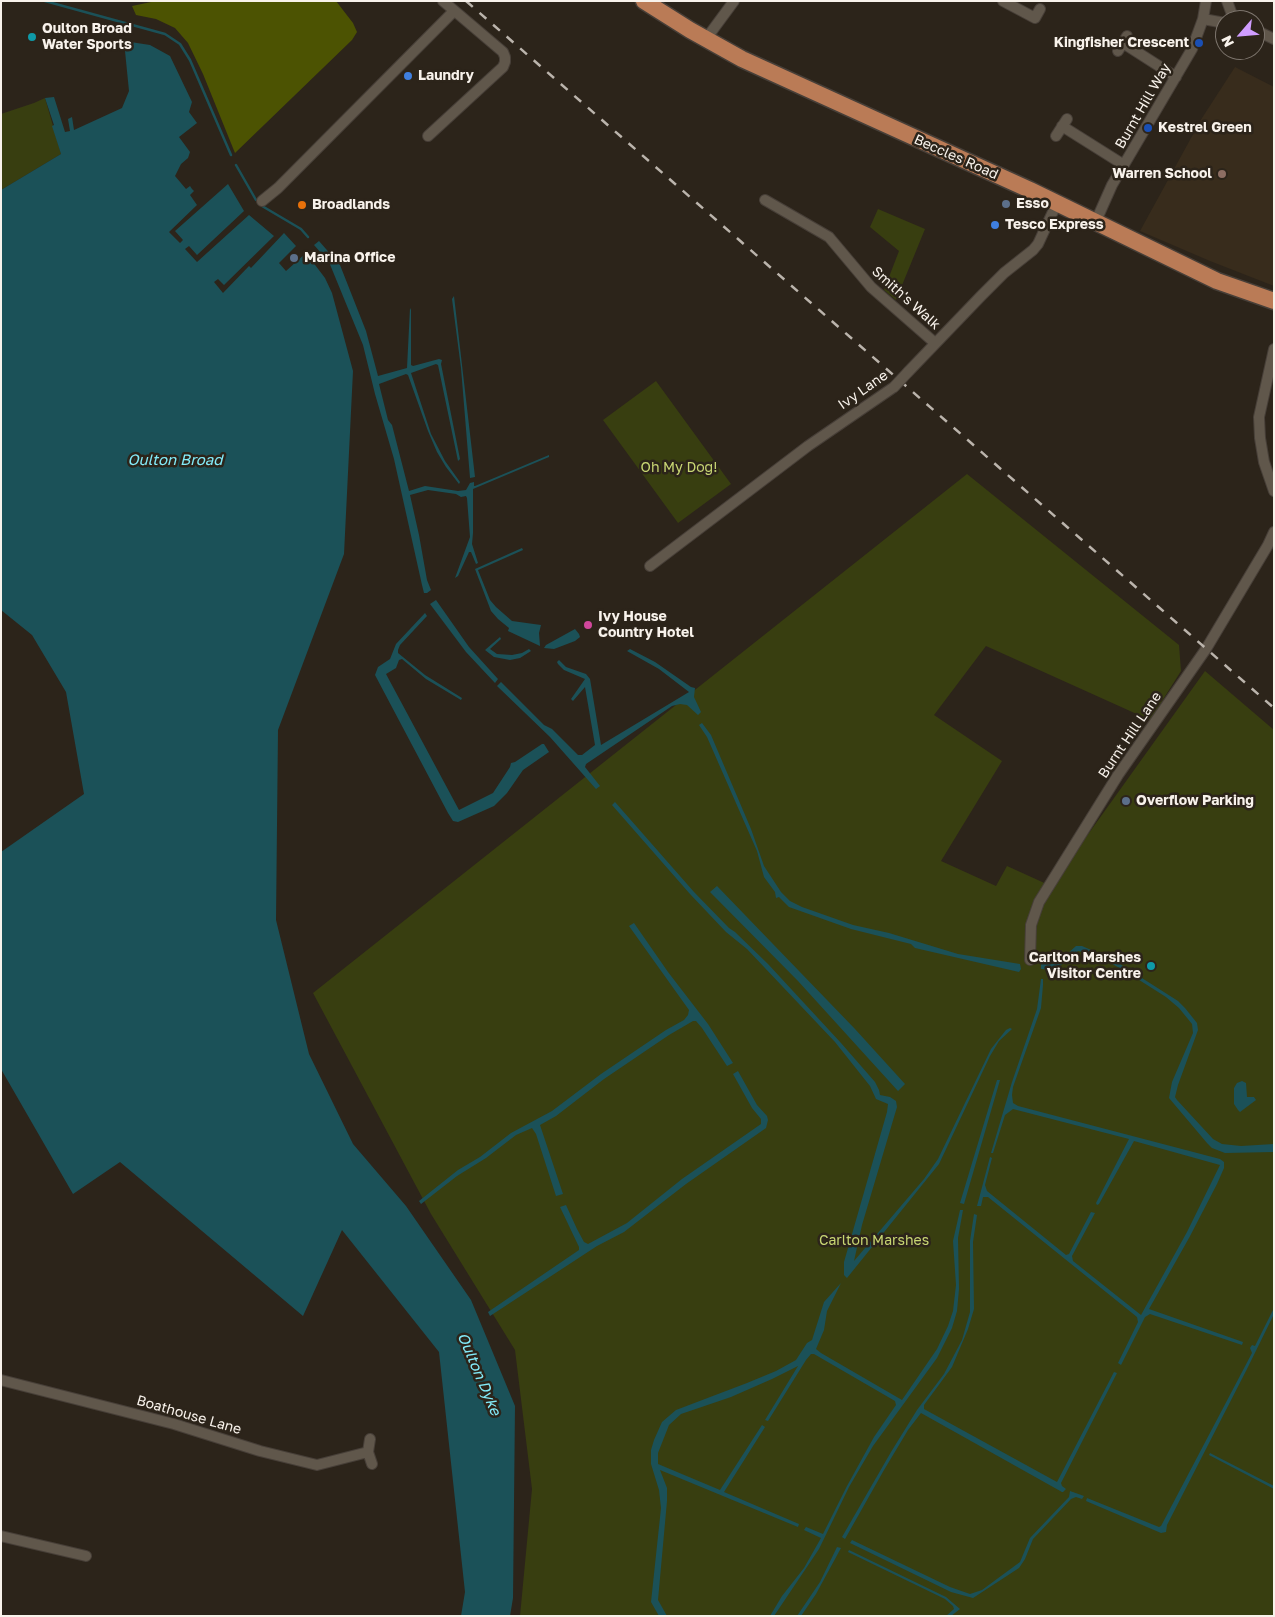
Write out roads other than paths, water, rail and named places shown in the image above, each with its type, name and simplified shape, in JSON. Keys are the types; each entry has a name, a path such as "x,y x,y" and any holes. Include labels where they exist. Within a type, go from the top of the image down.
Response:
{"highway":[{"name":"Beccles Road","path":"644,1 706,39 793,84 1096,221 1217,281 1274,301"}],"street":[{"path":"428,136 505,62 503,52 443,1"},
{"path":"706,39 734,1"},
{"path":"1003,1 1035,18"},
{"name":"Burnt Hill Way","path":"1096,221 1112,185 1192,49 1203,19 1206,1"},
{"path":"262,201 278,188 454,11"},
{"path":"1203,19 1215,21"},
{"path":"1122,43 1176,77"},
{"path":"1056,136 1065,123 1124,166"},
{"name":"Smith's Walk","path":"765,200 829,237 871,287 935,343"},
{"name":"Ivy Lane","path":"650,566 808,446 894,387 1004,273 1033,250 1038,244 1057,203"},
{"path":"1274,349 1259,417 1264,462 1274,490"},
{"name":"Burnt Hill Lane","path":"1030,960 1030,925 1039,902 1118,776 1206,649 1274,532"},
{"name":"Boathouse Lane","path":"1,1380 174,1424 260,1451 317,1465 368,1452"},
{"path":"370,1439 368,1452 372,1464"},
{"path":"1,1536 86,1556"}],"water":[{"name":"Oulton Broad","path":"124,41 150,45 170,56 192,102 189,112 197,123 179,137 190,152 175,176 186,189 190,186 194,191 190,195 197,205 169,232 180,243 183,240 175,231 228,184 244,211 197,255 189,246 185,249 197,262 249,215 274,236 224,285 218,279 214,282 223,293 249,266 251,268 284,233 296,246 279,263 286,271 306,253 325,278 332,293 353,371 344,554 278,730 276,920 309,1054 353,1144 406,1206 471,1300 515,1406 513,1598 510,1616 461,1616 465,1592 439,1352 342,1230 303,1316 120,1162 73,1194 1,1069 1,852 84,794 66,692 32,635 1,610 1,190 61,154 45,98 54,97 65,132 70,131 68,119 72,117 74,130 122,108 129,91"},
{"path":"319,241 340,265 366,331 378,376 407,368 410,308 411,365 442,360 441,364 460,459 458,461 438,365 436,364 411,373 431,434 445,461 460,482 459,484 437,452 408,375 406,374 379,384 409,491 425,486 458,491 466,490 470,483 474,482 475,486 549,455 549,457 473,489 472,544 478,563 476,564 471,552 469,552 458,576 455,578 470,537 466,496 461,497 456,494 428,490 410,495 427,580 431,590 427,593 424,593 394,459 363,345 329,262 314,245"},
{"path":"454,296 475,477 470,478 461,368 452,299"},
{"path":"522,548 523,550 478,570 490,600 512,621 541,625 539,633 540,646 508,631 509,628 491,611 475,569"},
{"path":"436,600 469,647 498,679 495,683 466,652 430,604"},
{"path":"425,613 427,616 400,645 398,653 425,675 462,698 461,700 426,679 402,659 399,660 396,668 386,674 459,810 493,793 511,763 542,744 544,744 549,752 523,770 507,793 494,806 458,822 453,821 448,813 375,675 378,667 390,659 396,644"},
{"path":"575,629 580,637 575,641 554,649 544,648 546,645"},
{"path":"500,637 501,639 490,649 497,654 512,655 529,649 531,651 520,658 510,660 494,657 485,650"},
{"path":"630,649 655,662 695,688 694,697 701,712 698,715 687,705 672,706 586,764 585,767 600,786 596,789 550,737 497,686 501,682 544,725 552,729 578,755 582,755 595,745 585,687 573,701 571,699 585,679 564,670 557,662 559,660 566,667 586,674 590,679 601,745 689,692 659,669 627,651"},
{"path":"702,723 711,735 751,829 764,866 781,892 790,901 853,925 889,933 958,954 1020,964 1021,969 1019,972 915,948 911,944 851,929 789,907 779,897 776,898 775,892 764,877 757,851 707,737 699,725"},
{"path":"615,802 694,892 768,964 841,1043 875,1082 880,1095 890,1097 896,1101 897,1107 862,1225 854,1261 924,1179 938,1159 991,1049 1006,1030 1012,1029 999,1041 990,1056 939,1164 847,1278 844,1275 844,1262 888,1104 876,1099 870,1086 835,1042 747,949 726,932 690,894 612,805"},
{"path":"717,886 855,1029 905,1084 898,1091 798,981 710,892"},
{"path":"634,923 668,972 708,1024 733,1063 727,1066 702,1028 696,1021 693,1021 604,1079 556,1116 540,1125 563,1194 556,1196 536,1134 532,1128 516,1135 421,1204 419,1201 458,1170 480,1157 511,1133 552,1111 601,1074 684,1020 688,1015 689,1010 629,926"},
{"path":"1076,946 1082,946 1112,959 1178,1001 1185,1008 1197,1023 1198,1030 1175,1097 1213,1139 1222,1144 1241,1146 1274,1144 1274,1152 1225,1153 1212,1148 1207,1143 1169,1098 1172,1082 1193,1033 1192,1024 1179,1008 1166,997 1096,955 1078,951 1055,970 1041,969 1041,964 1056,964"},
{"path":"1041,979 1043,979 1043,985 1041,1008 1013,1087 1013,1103 1018,1106 1220,1159 1224,1162 1224,1168 1217,1184 1149,1309 1243,1342 1242,1345 1150,1314 1145,1317 1121,1365 1118,1363 1138,1322 1137,1317 988,1197 983,1197 981,1206 977,1206 990,1157 992,1158 985,1185 987,1191 1066,1255 1069,1254 1091,1212 1095,1213 1072,1256 1073,1261 1141,1315 1187,1232 1220,1165 1134,1141 1097,1205 1096,1203 1129,1139 1013,1109 1005,1115 993,1153 991,1153 1012,1082 1037,1009"},
{"path":"738,1071 757,1105 767,1116 766,1128 686,1184 624,1232 597,1246 490,1316 488,1312 579,1250 560,1207 566,1205 584,1242 588,1244 627,1223 682,1179 761,1124 761,1119 752,1108 733,1074"},
{"path":"997,1080 1000,1080 964,1204 960,1203"},
{"path":"1242,1081 1246,1083 1247,1097 1254,1097 1256,1100 1240,1112 1234,1104 1234,1088 1237,1083"},
{"path":"960,1210 963,1210 958,1238 959,1289 957,1311 952,1328 937,1358 873,1446 849,1487 819,1549 774,1616 770,1616 782,1596 804,1568 821,1538 804,1530 806,1527 823,1534 874,1437 896,1405 895,1401 811,1354 768,1421 765,1420 798,1366 731,1397 681,1414 669,1425 658,1453 658,1464 720,1490 762,1425 765,1427 724,1492 799,1524 798,1527 660,1470 667,1488 667,1501 658,1600 667,1616 659,1616 651,1602 661,1508 659,1490 651,1464 651,1450 662,1422 676,1410 776,1371 796,1360 807,1343 812,1340 824,1302 841,1283 827,1311 824,1330 816,1349 902,1400 937,1349 953,1311 956,1285 953,1241"},
{"path":"974,1214 977,1215 973,1242 974,1309 952,1367 924,1405 924,1409 1057,1482 1114,1372 1117,1373 1061,1483 1066,1489 1063,1492 921,1413 908,1430 845,1539 842,1537 891,1452 917,1410 944,1374 962,1340 970,1312 970,1241"},
{"path":"1274,1308 1274,1314 1167,1525 1166,1532 1161,1533 1086,1501 1087,1498 1159,1527 1161,1526 1252,1353 1250,1348 1252,1345 1255,1346"},
{"path":"1210,1453 1274,1486 1274,1489 1209,1455"},
{"path":"1070,1491 1084,1496 1082,1499 1076,1497 1071,1499 1033,1539 1019,1568 973,1598 951,1592 850,1543 852,1540 950,1587 970,1594 982,1590 1020,1562 1030,1538 1069,1497"},
{"path":"837,1547 841,1548 816,1594 801,1616 797,1616 820,1582"},
{"path":"849,1550 946,1597 960,1609 951,1616 946,1616 954,1609 945,1599 848,1552"}],"waterway":[{"path":"45,1 165,34 180,44 190,60 231,155"},
{"path":"236,165 256,200"},
{"path":"262,206 301,229 308,237"}],"railway":[{"path":"466,1 1274,708"}],"place":[{"name":"Oulton Broad Water Sports","path":"32,37"},
{"name":"Kingfisher Crescent","path":"1199,43"},
{"name":"Laundry","path":"408,76"},
{"name":"Kestrel Green","path":"1148,128"},
{"name":"Warren School","path":"1222,174"},
{"name":"Esso","path":"1006,204"},
{"name":"Broadlands","path":"302,205"},
{"name":"Tesco Express","path":"995,225"},
{"name":"Marina Office","path":"294,258"},
{"name":"Ivy House Country Hotel","path":"588,625"},
{"name":"Overflow Parking","path":"1126,801"},
{"name":"Carlton Marshes Visitor Centre","path":"1151,966"}],"park label":[{"name":"Oh My Dog!","path":"679,468"},
{"name":"Carlton Marshes","path":"874,1241"}],"water label":[{"name":"Oulton Dyke","path":"479,1374"}]}
